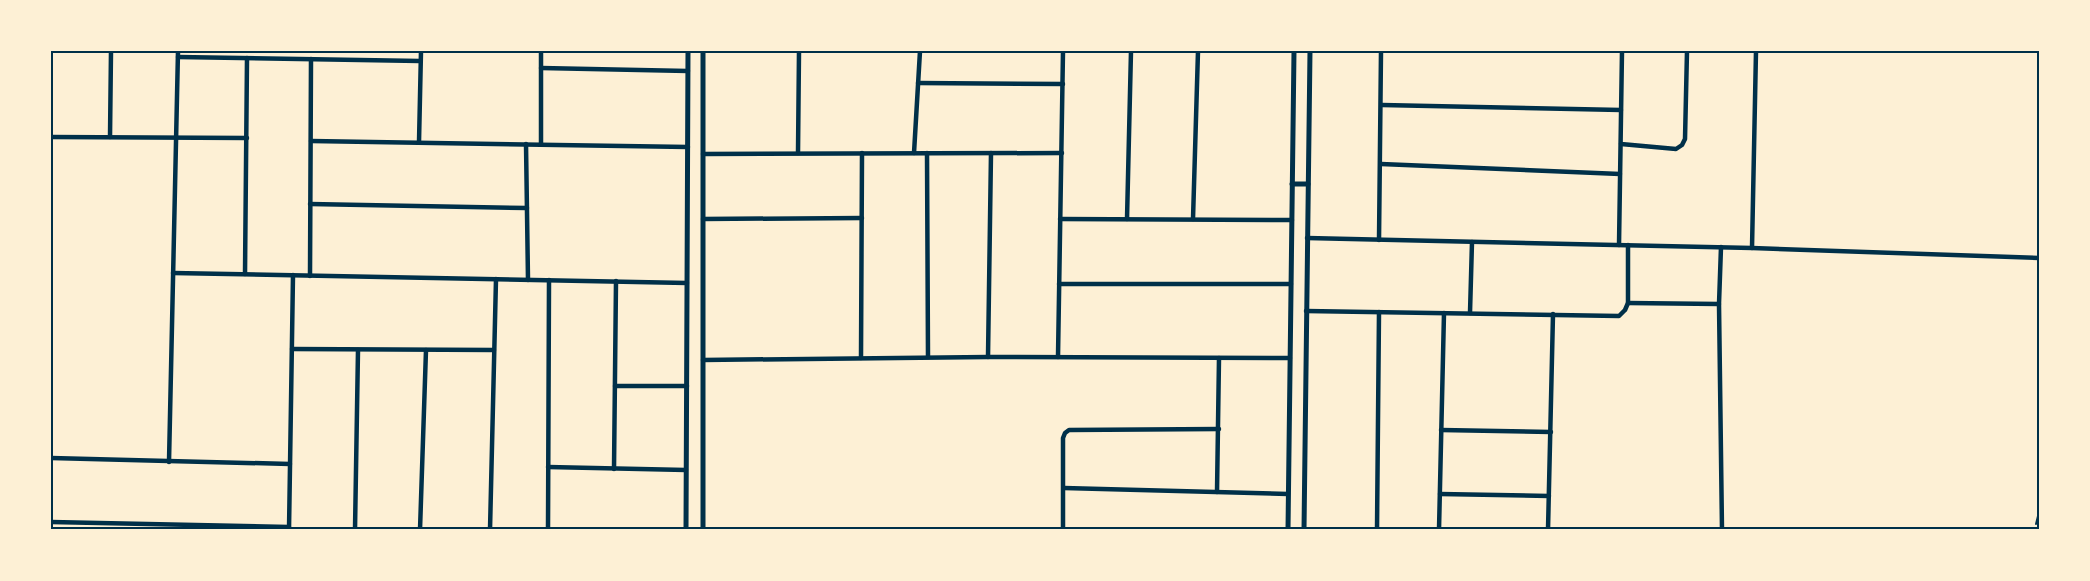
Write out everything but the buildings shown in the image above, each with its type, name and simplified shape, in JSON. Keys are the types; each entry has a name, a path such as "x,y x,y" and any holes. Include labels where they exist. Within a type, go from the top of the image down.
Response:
{"street":[{"path":"110,137 111,51"},
{"path":"419,142 421,51"},
{"path":"541,51 541,144"},
{"path":"686,530 688,51"},
{"path":"703,51 703,530"},
{"path":"798,153 799,51"},
{"path":"914,153 920,51"},
{"path":"1058,357 1063,51"},
{"path":"1127,219 1131,51"},
{"path":"1193,219 1198,51"},
{"path":"1288,530 1294,51"},
{"path":"1304,530 1310,51"},
{"path":"1379,240 1381,51"},
{"path":"1619,245 1622,51"},
{"path":"1621,144 1676,149 1682,146 1685,139 1686,51"},
{"path":"1752,248 1756,51"},
{"path":"169,462 178,54 247,58 420,61"},
{"path":"245,274 247,58"},
{"path":"310,59 310,276"},
{"path":"541,68 688,71"},
{"path":"688,79 703,80"},
{"path":"918,83 1063,84"},
{"path":"1382,105 1621,110"},
{"path":"51,137 247,138"},
{"path":"311,141 688,147"},
{"path":"526,144 528,280"},
{"path":"861,358 862,153"},
{"path":"927,153 928,357"},
{"path":"988,357 991,153"},
{"path":"703,154 1062,153"},
{"path":"1381,164 1620,174"},
{"path":"1292,184 1308,184"},
{"path":"310,204 527,208"},
{"path":"703,219 862,218"},
{"path":"1060,219 1292,220"},
{"path":"1307,238 1721,247 2039,258"},
{"path":"1470,313 1472,242"},
{"path":"1306,311 1619,316 1626,310 1628,303 1628,245"},
{"path":"1721,247 1719,304 1722,530"},
{"path":"174,273 687,283"},
{"path":"51,522 289,528 293,275"},
{"path":"490,530 496,279"},
{"path":"548,530 549,280"},
{"path":"614,469 616,281"},
{"path":"1059,284 1291,284"},
{"path":"1628,303 1719,304"},
{"path":"1377,530 1378,312"},
{"path":"1439,530 1444,313"},
{"path":"1548,530 1553,314"},
{"path":"292,349 494,350"},
{"path":"355,530 358,350"},
{"path":"420,530 426,350"},
{"path":"703,360 928,357 1290,358"},
{"path":"1217,492 1219,357"},
{"path":"615,386 687,386"},
{"path":"1063,530 1063,438 1069,430 1219,429"},
{"path":"1441,430 1551,432"},
{"path":"51,458 290,464"},
{"path":"548,467 686,470"},
{"path":"1064,488 1288,494"},
{"path":"1440,494 1549,496"}],"lane":[{"path":"2036,524 2039,512"}]}
